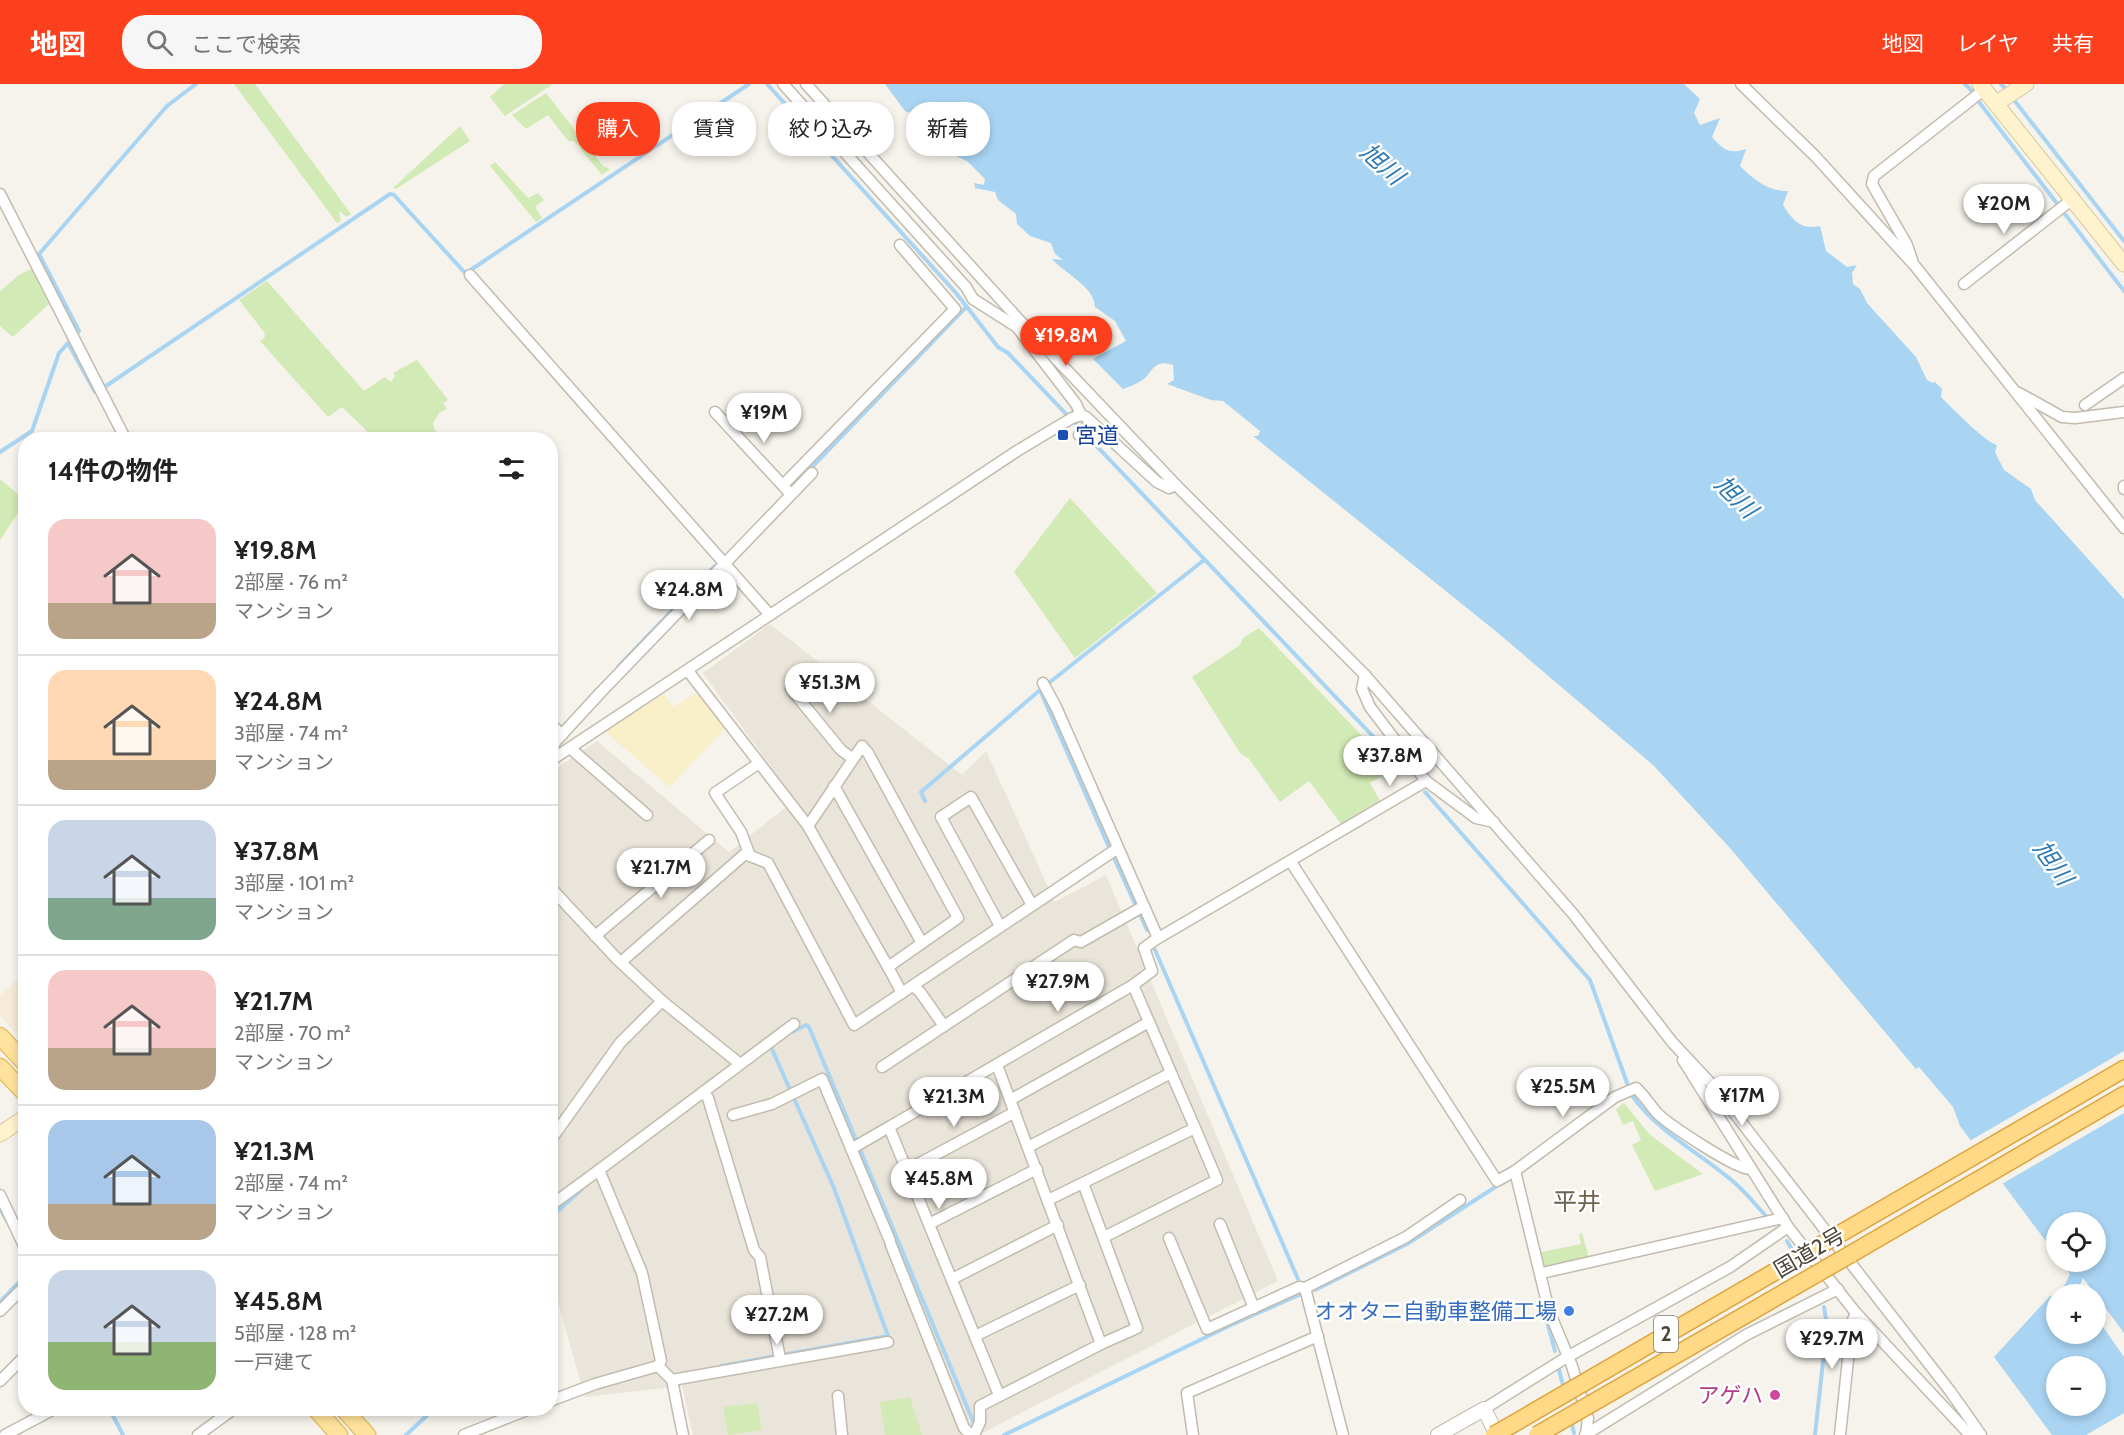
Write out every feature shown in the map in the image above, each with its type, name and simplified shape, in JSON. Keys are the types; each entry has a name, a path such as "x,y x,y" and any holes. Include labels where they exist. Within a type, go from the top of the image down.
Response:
{"highway":[{"name":"国道2号","path":"1496,1435 2124,1069"},
{"name":"国道2号","path":"1537,1435 2124,1095"}],"main road":[{"path":"1997,102 2026,84"},
{"path":"1982,87 1997,102 2066,204 2124,264"},
{"path":"0,1035 18,1055"},
{"path":"0,1067 18,1086"},
{"path":"0,1134 18,1122"},
{"path":"326,1416 339,1435"},
{"path":"350,1416 367,1435"}],"street":[{"path":"783,84 966,287 961,301 954,309 783,485"},
{"path":"806,84 1019,324 1365,675 1494,822 1574,915 1672,1042 1786,1222 1856,1313 1970,1435"},
{"path":"1741,84 1815,156 1914,266 2124,528"},
{"path":"1914,266 1907,245 1872,184 1874,176 1982,87"},
{"path":"0,194 122,432"},
{"path":"1964,284 2066,204"},
{"path":"558,756 1072,418 1076,404 1019,324 961,301 900,245"},
{"path":"470,275 770,615"},
{"path":"2085,405 2124,378"},
{"path":"2011,388 2062,417 2075,418 2124,412"},
{"path":"715,412 791,495"},
{"path":"1072,418 1157,482 1169,488 1176,485"},
{"path":"558,739 812,473"},
{"path":"688,671 808,826 902,993"},
{"path":"1365,675 1362,689 1370,706 1426,781 1476,818 1494,822"},
{"path":"1045,686 1118,848 1140,908 1158,938"},
{"path":"791,689 841,750 852,758"},
{"path":"558,731 562,735"},
{"path":"808,826 861,746 868,753 958,918 888,967"},
{"path":"570,748 647,815"},
{"path":"750,856 741,832 715,793 759,763"},
{"path":"857,1146 1133,986 1152,971 1144,948 1158,938 1426,781"},
{"path":"834,786 922,943"},
{"path":"1000,926 941,817 971,797 1032,905"},
{"path":"595,936 709,840"},
{"path":"621,962 745,854 768,863 854,1025 1118,848"},
{"path":"1291,862 1497,1180 1515,1171 1629,1090 1640,1091 1663,1117 1720,1157 1742,1168 1751,1169"},
{"path":"558,896 595,936 663,1001 740,1064"},
{"path":"882,1067 1074,940 1081,942 1140,908"},
{"path":"913,986 944,1026"},
{"path":"1104,1237 1217,1180 1133,986"},
{"path":"558,1130 620,1043 663,1001"},
{"path":"1010,1100 1149,1022"},
{"path":"558,1201 601,1173 794,1024"},
{"path":"1672,1042 1714,1086 1950,1391 1981,1435"},
{"path":"997,1065 1101,1344"},
{"path":"1028,1147 1171,1072"},
{"path":"733,1115 772,1104 822,1079 857,1146 890,1243 964,1428 972,1435 980,1422 980,1406 1101,1344 1137,1329 1083,1183"},
{"path":"704,1094 754,1250 760,1257 779,1356"},
{"path":"907,1170 1015,1112"},
{"path":"889,1127 999,1395"},
{"path":"1048,1200 1195,1128"},
{"path":"929,1224 1037,1169"},
{"path":"1515,1171 1537,1267 1542,1273 1549,1311 1588,1418 1586,1435"},
{"path":"558,1398 595,1384 658,1366 661,1361 642,1273 601,1173"},
{"path":"0,1195 18,1233"},
{"path":"1169,1238 1206,1329 1299,1287 1305,1288 1406,1237 1460,1200"},
{"path":"1542,1273 1786,1222"},
{"path":"1438,1435 1567,1357 1730,1268 1786,1222"},
{"path":"1220,1224 1254,1308"},
{"path":"952,1279 1058,1225"},
{"path":"975,1336 1080,1285"},
{"path":"1305,1288 1343,1435"},
{"path":"1586,1435 1711,1355 1838,1289"},
{"path":"0,1311 18,1293"},
{"path":"1840,1435 1852,1322 1856,1313"},
{"path":"1193,1435 1187,1394 1318,1336"},
{"path":"672,1380 779,1356 888,1342"},
{"path":"0,1381 18,1363"},
{"path":"658,1366 672,1380 683,1435"},
{"path":"838,1396 842,1435"},
{"path":"1484,1409 1496,1435"},
{"path":"5,1435 41,1416"},
{"path":"198,1435 224,1416"},
{"path":"464,1435 512,1416"}],"shaded area":[{"path":"770,624 962,775 986,751 1055,902 1106,875 1278,1281 978,1435 693,1435 682,1386 585,1397 558,1302 558,767 597,741 729,852 795,800 703,673"},
{"path":"18,979 18,1035 0,1016 0,996"}],"green space":[{"path":"234,84 255,84 351,214 347,217 339,211 341,221 337,223"},
{"path":"504,84 553,84 505,116 490,97"},
{"path":"546,93 576,131 576,143 568,141 548,115 526,129 512,115"},
{"path":"460,126 470,141 396,189 393,188"},
{"path":"586,156 595,156 603,166 610,169 602,175"},
{"path":"495,162 528,198 538,193 544,200 535,207 542,218 536,222 490,166"},
{"path":"31,269 49,304 13,337 0,326 0,291 19,275"},
{"path":"267,281 364,391 385,377 391,382 395,376 393,373 417,360 448,400 443,403 447,409 440,412 433,423 437,432 368,432 342,407 328,417 260,341 265,337 264,332 239,300"},
{"path":"0,479 18,494 18,513 0,540"},
{"path":"1070,498 1157,593 1075,658 1014,572"},
{"path":"1259,628 1363,737 1361,744 1387,773 1370,783 1380,801 1341,824 1309,781 1280,802 1249,759 1240,753 1192,677 1240,645 1243,638"},
{"path":"1624,1103 1650,1135 1703,1174 1655,1191 1632,1145 1641,1140 1633,1121 1623,1125 1616,1109"},
{"path":"1582,1233 1589,1258 1546,1268 1539,1264 1537,1253 1581,1244 1579,1234"},
{"path":"910,1397 922,1435 885,1435 880,1402"},
{"path":"757,1403 762,1430 728,1435 723,1407"}],"sand":[{"path":"699,692 726,728 669,787 605,731 664,694 673,707"}],"water":[{"name":"旭川","path":"885,84 1684,84 1700,99 1694,113 1700,125 1720,118 1712,137 1727,150 1746,149 1740,166 1768,187 1788,191 1783,205 1790,216 1798,223 1808,227 1820,226 1826,251 1847,267 1857,265 1852,273 1853,284 1860,289 1867,303 1916,357 1927,380 1933,383 1934,381 1942,389 1941,397 1977,432 1997,445 1995,452 2004,470 2031,489 2035,500 2124,599 2124,1333 2106,1309 2106,1284 2087,1284 2083,1278 2080,1284 2065,1284 2070,1274 2068,1272 2106,1272 2106,1212 2046,1212 2046,1242 1960,1126 1953,1107 1919,1067 1916,1069 1730,848 1653,765 1498,633 1253,436 1258,436 1260,431 1223,401 1211,400 1167,384 1174,380 1173,365 1166,363 1157,365 1141,381 1123,389 1093,359 1126,341 1115,321 1095,307 1094,300 1085,287 1052,259 1063,260 1055,254 1051,243 1030,236 1017,224 1016,214 998,200 995,192 975,188 974,183 984,185 985,179 967,161 957,156 990,156 990,102 906,102 905,111"},
{"path":"2046,1300 2046,1344 2106,1344 2106,1331 2124,1357 2124,1413 2086,1435 2052,1435 1994,1357"}],"pier":[{"path":"2124,1051 2124,1113 2000,1185 1968,1142"}],"waterway":[{"path":"30,432 59,353 79,331 39,254 167,106 196,84"},
{"path":"472,269 749,84"},
{"path":"767,84 956,293 998,347 1008,353 1407,772"},
{"path":"1965,84 1972,91"},
{"path":"2001,84 2004,87"},
{"path":"2014,100 2124,241"},
{"path":"1979,102 2124,291"},
{"path":"106,386 390,194 394,195 466,274"},
{"path":"809,470 966,307"},
{"path":"69,345 95,392"},
{"path":"0,452 18,440"},
{"path":"925,801 921,792 1040,690 1204,560"},
{"path":"618,667 715,566"},
{"path":"1040,690 1108,845"},
{"path":"1425,792 1590,980 1631,1094 1642,1108 1667,1132 1736,1184 1765,1215"},
{"path":"1115,860 1147,930"},
{"path":"1155,950 1298,1279"},
{"path":"792,1032 806,1025 809,1027 973,1421"},
{"path":"721,1366 888,1336 834,1188 771,1047"},
{"path":"1315,1290 1407,1244 1500,1184"},
{"path":"558,1211 582,1189"},
{"path":"0,1208 7,1221"},
{"path":"1787,1241 1795,1255"},
{"path":"0,1302 18,1283"},
{"path":"1004,1435 1231,1325 1301,1294"},
{"path":"1815,1435 1827,1325 1824,1307"},
{"path":"1545,1314 1555,1351"},
{"path":"1559,1370 1564,1389"},
{"path":"113,1416 123,1435"},
{"path":"406,1435 426,1416"},
{"path":"1571,1420 1574,1433"}],"place":[{"name":"宮道","path":"1063,435"},
{"name":"オオタニ自動車整備工場","path":"1569,1311"},
{"name":"アゲハ","path":"1775,1395"}],"district":[{"name":"平井","path":"1577,1202"}]}
